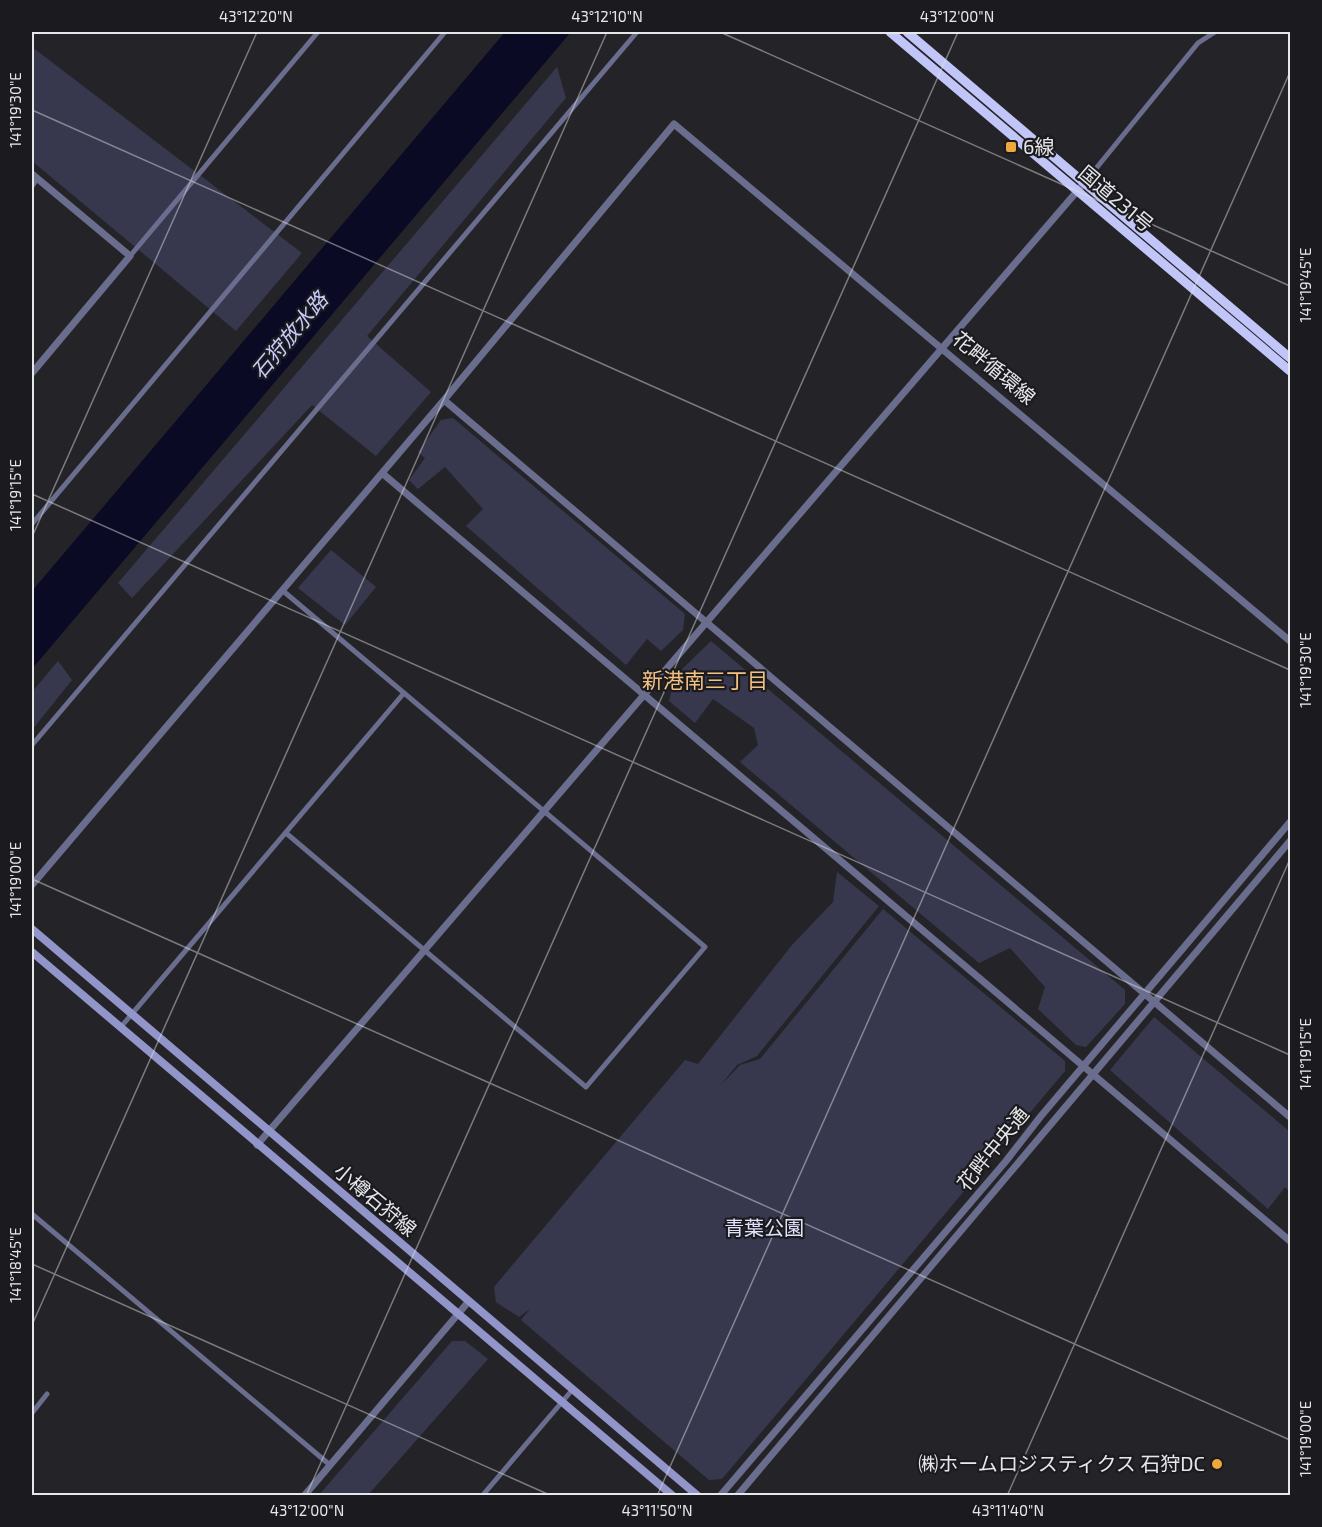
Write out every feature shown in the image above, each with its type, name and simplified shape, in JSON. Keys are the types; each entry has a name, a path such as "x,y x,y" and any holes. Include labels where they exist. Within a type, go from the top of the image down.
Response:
{"highway":[{"name":"国道231号","path":"890,32 1290,371"},
{"name":"国道231号","path":"907,32 1290,358"}],"main road":[{"name":"小樽石狩線","path":"32,929 698,1496"},
{"name":"小樽石狩線","path":"32,952 673,1496"}],"street":[{"path":"32,373 318,32"},
{"path":"32,524 445,32"},
{"path":"32,746 637,32"},
{"path":"257,1145 1078,191 1198,43 1215,32"},
{"name":"花畔循環線","path":"444,400 675,124 1290,641"},
{"path":"32,186 34,176 129,256"},
{"path":"32,885 444,400 1290,1118"},
{"path":"382,473 1290,1241"},
{"path":"282,590 705,947 586,1087 286,833"},
{"path":"120,1028 404,693"},
{"name":"花畔中央通","path":"720,1496 1006,1161 1084,1065 1290,822"},
{"name":"花畔中央通","path":"737,1496 1290,841"},
{"path":"32,1214 330,1465"},
{"path":"304,1496 469,1301"},
{"path":"482,1496 573,1389"},
{"path":"32,1413 47,1394"}],"green space":[{"path":"32,47 302,253 236,331 32,161"},
{"path":"557,67 566,98 367,336 431,392 376,456 312,405 132,598 118,583"},
{"path":"453,418 685,614 683,630 661,651 647,639 626,665 466,526 483,509 445,467 418,489 409,480 425,458 418,452 441,420"},
{"path":"331,550 376,587 345,625 298,588"},
{"path":"711,641 1125,990 1125,1004 1086,1047 1076,1045 1038,1009 1045,987 1010,948 979,963 740,762 758,745 754,728 713,699 695,723 669,701 675,676"},
{"path":"58,661 72,680 32,730 32,692"},
{"name":"青葉公園","path":"837,872 879,906 757,1056 737,1065 720,1086 740,1065 760,1059 883,909 1065,1061 1065,1071 722,1479 709,1480 521,1320 530,1309 519,1317 496,1302 494,1287 685,1060 698,1064 792,945 833,902"},
{"path":"1154,1017 1290,1132 1290,1192 1285,1187 1268,1209 1110,1070"},
{"path":"452,1341 465,1341 488,1359 368,1495 319,1495"}],"water":[{"name":"石狩放水路","path":"505,32 571,32 32,669 32,591"}],"place":[{"name":"6線","path":"1011,147"},
{"name":"㈱ホームロジスティクス 石狩DC","path":"1217,1464"}],"district":[{"name":"新港南三丁目","path":"705,681"}]}
